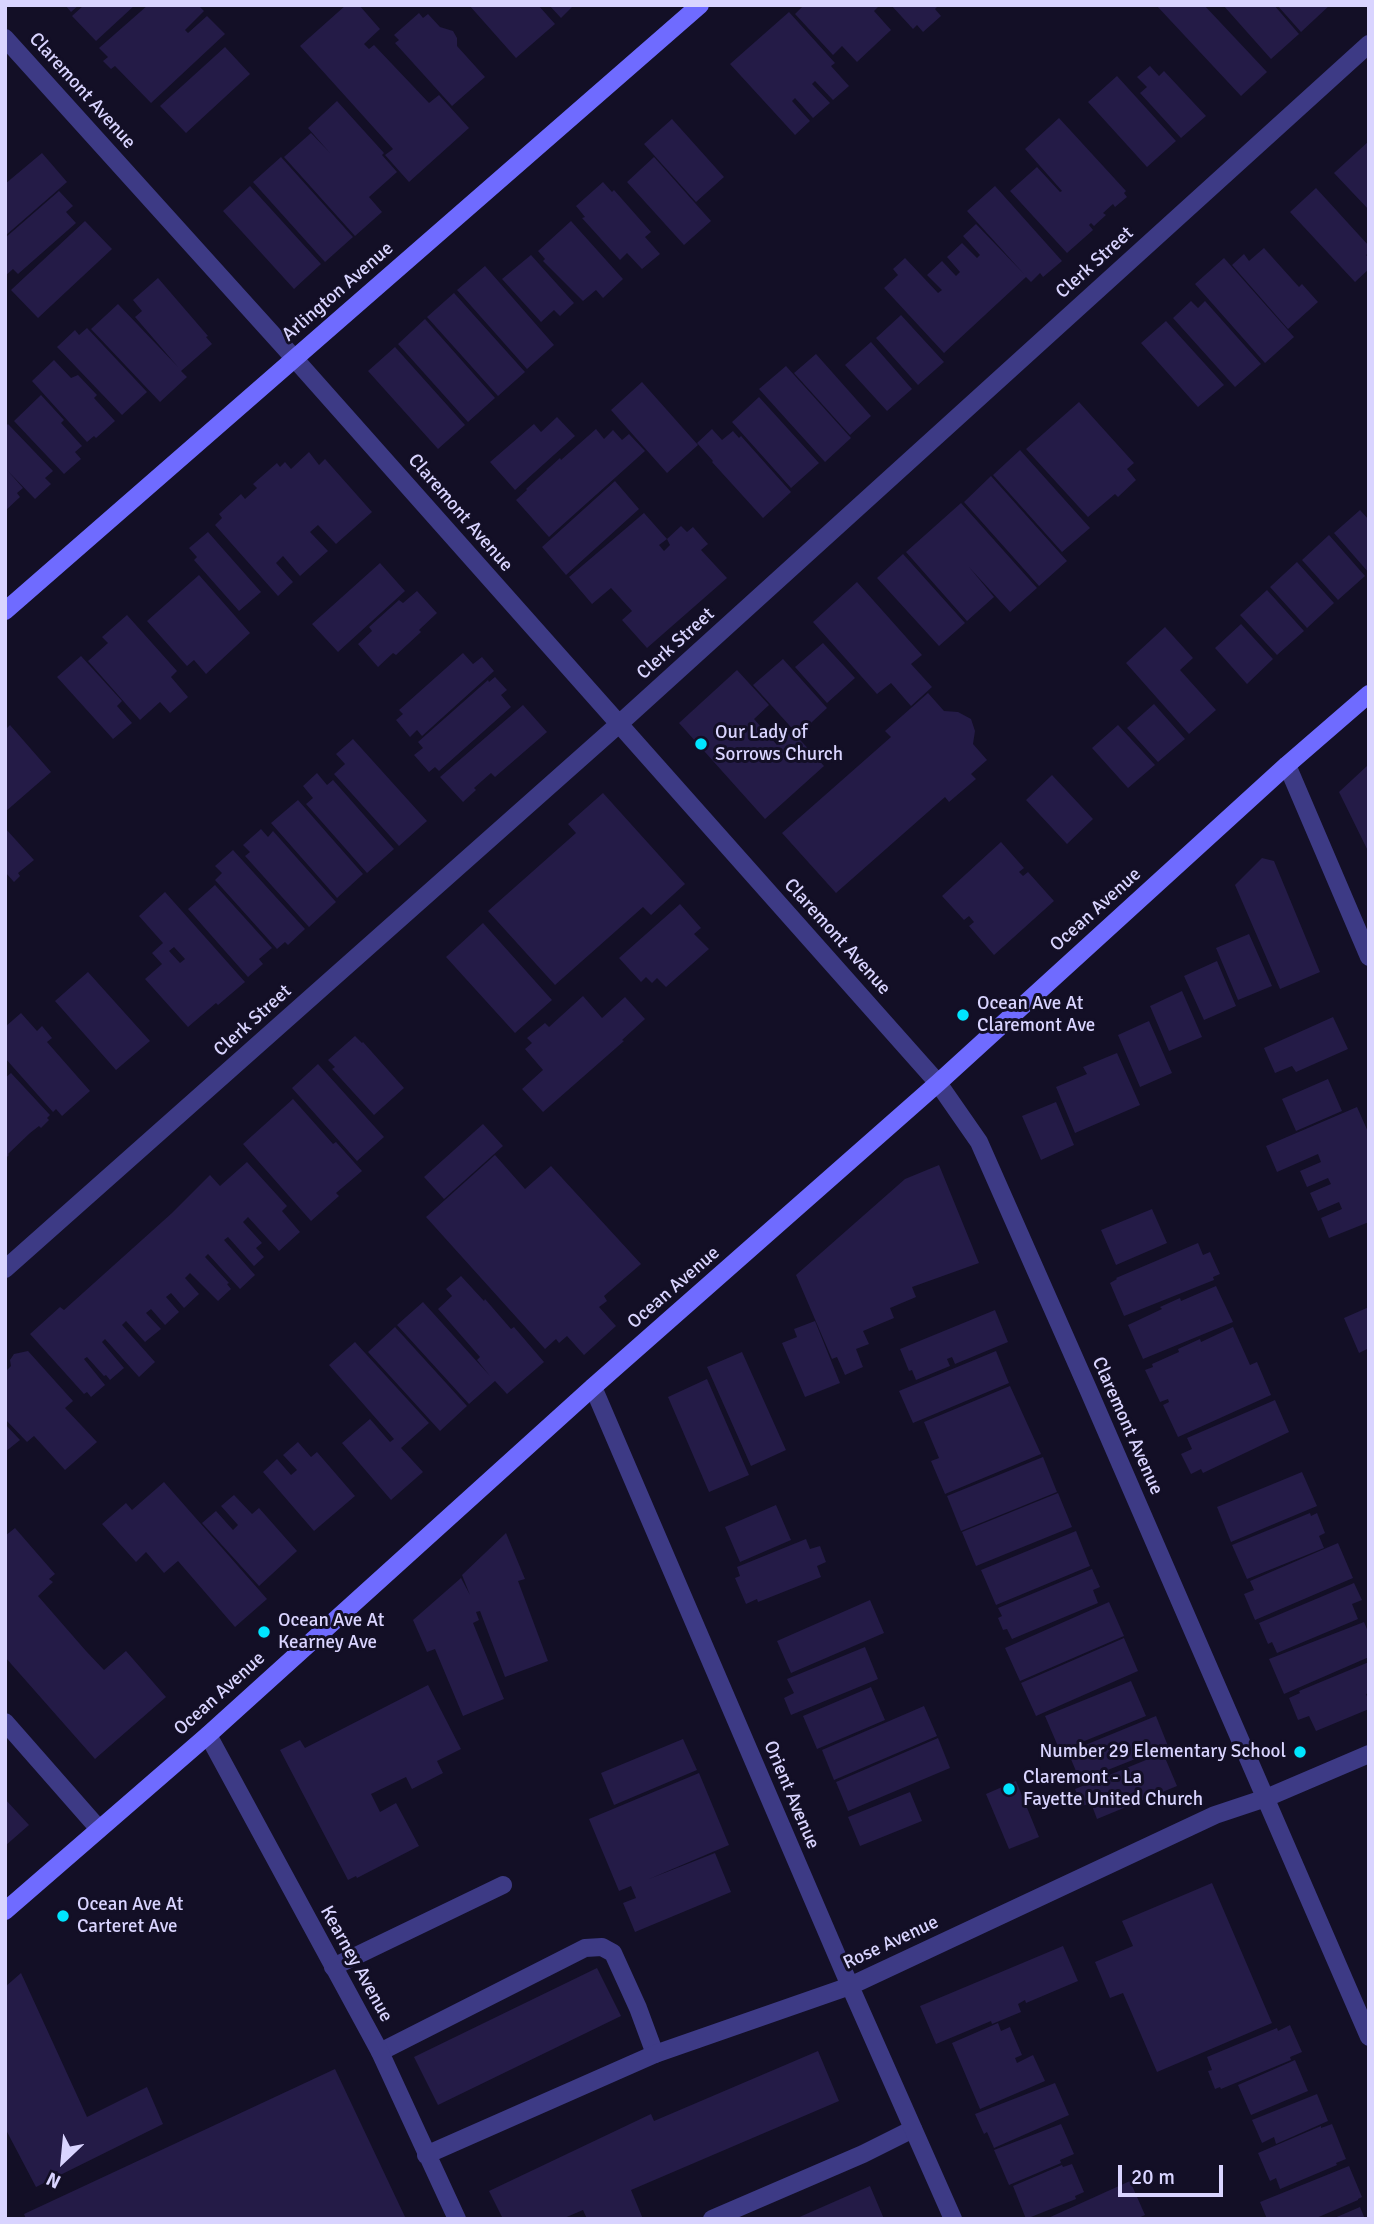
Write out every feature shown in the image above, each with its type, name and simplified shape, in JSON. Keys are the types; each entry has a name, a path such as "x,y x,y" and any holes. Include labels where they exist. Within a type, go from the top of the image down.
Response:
{"street":[{"name":"Arlington Avenue","path":"5,611 700,5"},
{"name":"Claremont Avenue","path":"5,38 294,358 938,1083 979,1142 1369,2038"},
{"name":"Clerk Street","path":"5,1269 619,724 1369,44"},
{"name":"Ocean Avenue","path":"5,1911 208,1735 1369,694"},
{"path":"1287,765 1369,957"},
{"name":"Orient Avenue","path":"593,1387 953,2219"},
{"path":"5,1722 99,1829"},
{"name":"Kearney Avenue","path":"208,1735 380,2052 457,2219"},
{"name":"Rose Avenue","path":"426,2155 655,2054 850,1986 1215,1815 1266,1798 1369,1754"},
{"path":"333,1967 503,1885"},
{"path":"380,2052 584,1948 602,1947 613,1953 655,2054"},
{"path":"712,2219 863,2154 913,2129"}],"building":[{"path":"65,5 79,5 71,12"},
{"path":"84,5 135,5 96,41 72,16"},
{"path":"148,5 198,5 204,11 185,30 188,33 207,16 225,34 151,103 115,66 111,69 103,61 108,57 99,48"},
{"path":"346,5 359,5 380,29 364,44 369,49 374,45 429,103 439,95 469,128 409,182 385,155 393,149 300,46"},
{"path":"469,5 538,5 555,24 516,58"},
{"path":"549,5 574,5 561,18"},
{"path":"804,5 880,5 874,11 891,30 857,62 842,46 833,55 795,14"},
{"path":"891,5 939,5 935,9 941,16 923,32 917,25 913,29"},
{"path":"1156,5 1204,5 1267,72 1241,96"},
{"path":"1223,5 1274,5 1299,34 1271,59"},
{"path":"1277,5 1330,5 1301,32"},
{"path":"789,12 835,63 831,66 849,86 833,100 815,81 812,84 830,103 813,118 795,98 792,101 810,121 795,135 730,64"},
{"path":"419,13 423,18 428,14 440,27 453,31 457,46 485,77 452,106 395,43 399,40 394,35"},
{"path":"225,47 250,74 186,133 160,106"},
{"path":"1150,66 1159,76 1164,71 1206,116 1181,138 1140,93 1147,87 1137,77"},
{"path":"1117,76 1176,141 1147,167 1088,102"},
{"path":"337,101 384,153 382,155 397,172 369,197 382,212 355,236 284,157 311,133 330,153 308,128"},
{"path":"1059,118 1126,191 1124,193 1127,197 1115,207 1113,204 1094,226 1091,223 1089,225 1093,230 1067,253 1010,191 1037,167 1060,192 1062,191 1025,149"},
{"path":"672,119 724,177 696,202 644,144"},
{"path":"1369,141 1369,210 1334,173"},
{"path":"42,153 67,182 5,236 5,184"},
{"path":"281,157 353,237 325,262 253,182"},
{"path":"654,157 711,221 684,245 627,182"},
{"path":"603,182 612,192 614,190 651,232 645,237 660,254 642,269 627,253 620,260 582,218 585,217 576,206"},
{"path":"250,186 321,264 294,289 223,211"},
{"path":"995,186 1062,261 1043,277 1040,273 1031,282 1026,277 944,353 884,288 898,275 893,269 905,258 938,293 942,290 927,275 942,261 956,276 960,272 947,257 962,243 977,258 980,255 963,236 976,224 1024,274 967,211"},
{"path":"1316,188 1369,246 1369,253 1366,255 1369,258 1369,269 1355,282 1290,212"},
{"path":"59,191 73,206 66,212 76,223 18,274 13,269 5,276 5,238"},
{"path":"85,221 112,249 38,318 11,290"},
{"path":"571,221 623,279 603,298 596,290 583,301 543,261 545,259 538,251"},
{"path":"1264,248 1299,287 1302,284 1318,302 1288,329 1232,265 1244,254 1249,261"},
{"path":"531,255 574,303 560,316 554,310 541,322 502,279"},
{"path":"1224,258 1294,337 1265,363 1195,284"},
{"path":"485,266 554,345 527,369 457,290"},
{"path":"158,278 212,344 181,371 187,377 160,402 91,329 118,304 178,367 135,317 142,311 133,300"},
{"path":"454,293 525,372 498,396 427,317"},
{"path":"1191,301 1198,308 1205,301 1261,364 1235,387 1173,318"},
{"path":"901,315 944,362 918,385 876,338"},
{"path":"425,319 495,398 468,422 398,344"},
{"path":"1166,321 1224,385 1198,407 1141,343"},
{"path":"87,328 147,392 122,415 57,347 75,330 79,335"},
{"path":"871,342 912,389 887,411 845,365"},
{"path":"395,347 465,425 438,449 368,371"},
{"path":"816,354 871,416 850,435 794,373"},
{"path":"54,360 71,378 78,375 97,395 94,398 115,421 96,438 94,436 87,442 32,381"},
{"path":"786,366 851,438 825,462 759,389"},
{"path":"642,382 698,445 667,473 611,410"},
{"path":"41,395 64,420 61,423 82,446 75,452 81,459 64,474 14,421"},
{"path":"759,397 819,463 791,488 732,422"},
{"path":"1079,402 1134,463 1127,469 1136,480 1118,497 1115,494 1088,517 1026,449"},
{"path":"557,417 575,436 515,490 490,462 534,424 541,432"},
{"path":"8,424 53,471 45,478 51,484 35,499 7,470 23,488 17,493 20,497 5,511 5,427"},
{"path":"596,429 604,439 613,430 622,440 629,434 645,451 549,537 516,500 560,458 561,460"},
{"path":"712,429 722,440 733,431 739,438 741,436 791,492 763,518 697,443"},
{"path":"1020,450 1090,528 1062,552 993,475"},
{"path":"309,452 319,465 325,459 372,512 336,544 318,525 310,532 328,551 300,576 283,556 276,563 293,582 278,596 215,525 222,518 219,514 241,494 245,499 257,488 253,484 277,463 280,467 285,462 291,469"},
{"path":"991,476 1067,561 1039,586 964,502"},
{"path":"615,481 639,509 566,575 542,547"},
{"path":"961,503 1037,588 1010,612 969,567 994,597 967,621 906,552"},
{"path":"1360,510 1369,520 1369,573 1334,533"},
{"path":"644,513 667,539 681,526 687,532 693,527 708,544 701,550 727,578 647,648 622,620 632,611 611,588 592,604 569,577","holes":["667,539 670,545 664,551 659,545"]},
{"path":"208,532 261,592 239,611 194,560 197,557 189,548"},
{"path":"1329,535 1365,576 1338,600 1302,560"},
{"path":"903,554 965,623 939,646 877,578"},
{"path":"1297,562 1334,603 1307,628 1270,587"},
{"path":"380,563 405,591 338,652 312,624"},
{"path":"199,575 250,633 206,674 194,660 187,666 147,621"},
{"path":"857,582 922,655 911,664 932,687 911,706 891,683 877,694 813,622"},
{"path":"1267,590 1304,631 1277,655 1240,615"},
{"path":"417,591 437,613 396,655 393,653 378,667 358,644 372,631 369,627 399,600 403,603"},
{"path":"127,615 177,671 171,677 188,697 170,713 160,702 140,720 88,661 108,643 102,637"},
{"path":"1241,624 1273,659 1247,684 1215,648"},
{"path":"1165,627 1193,658 1180,670 1216,710 1189,734 1126,663"},
{"path":"823,643 855,678 827,703 795,667"},
{"path":"463,653 473,664 482,657 494,671 422,736 417,730 410,737 396,720 403,714 399,710"},
{"path":"81,656 122,701 117,706 132,723 113,739 57,677"},
{"path":"783,659 827,708 798,735 753,685"},
{"path":"737,670 769,705 754,719 777,745 792,731 824,766 765,819 679,723"},
{"path":"495,677 507,690 501,695 511,707 439,771 435,767 429,772 414,755 423,748 418,742 488,680 489,682"},
{"path":"928,693 944,711 958,712 971,719 975,731 973,744 987,760 971,774 976,779 949,802 945,797 836,893 782,833 891,737 885,731"},
{"path":"1154,704 1185,739 1158,762 1127,728"},
{"path":"523,705 547,732 495,777 491,773 463,802 440,777"},
{"path":"10,725 51,772 5,812 5,730"},
{"path":"1118,725 1155,765 1128,788 1092,748"},
{"path":"353,739 427,821 399,846 334,774 345,764 336,754"},
{"path":"1367,766 1369,768 1369,853 1339,792"},
{"path":"317,773 327,785 333,780 394,849 367,873 306,804 313,798 303,786"},
{"path":"1052,775 1093,819 1067,844 1026,800"},
{"path":"603,793 685,884 651,915 643,907 555,985 488,911 576,833 568,824"},
{"path":"298,800 363,874 337,898 271,823"},
{"path":"5,828 34,860 18,873 20,876 14,882 5,872"},
{"path":"261,829 268,837 273,831 336,902 309,927 245,856 250,852 243,845"},
{"path":"1001,842 1024,868 1019,872 1023,876 1028,872 1054,901 994,955 969,926 974,922 969,916 964,920 942,896"},
{"path":"233,850 305,929 288,945 285,942 277,949 215,880 222,873 215,866"},
{"path":"1262,858 1274,861 1320,972 1280,989 1235,885"},
{"path":"215,885 272,948 259,959 263,964 248,977 188,909"},
{"path":"165,892 245,982 188,1027 145,979 162,964 152,953 163,943 139,916","holes":["174,947 185,959 180,963 169,951"]},
{"path":"680,904 701,928 694,934 709,949 666,987 657,978 652,983 646,977 641,982 619,958"},
{"path":"483,923 552,1000 515,1033 446,957"},
{"path":"1249,934 1272,986 1238,1000 1216,948"},
{"path":"1217,961 1236,1006 1204,1020 1184,976"},
{"path":"88,972 150,1041 116,1070 55,1001"},
{"path":"1182,991 1202,1037 1169,1051 1150,1006"},
{"path":"583,996 602,1018 625,997 645,1019 622,1040 624,1041 543,1112 522,1089 543,1070 525,1049 532,1043 527,1038 545,1023 549,1027"},
{"path":"21,1013 37,1031 42,1026 52,1038 47,1042 90,1091 62,1116 56,1109 53,1112 5,1058 5,1027"},
{"path":"1333,1017 1348,1049 1296,1072 1292,1066 1275,1073 1264,1048"},
{"path":"1149,1021 1172,1073 1140,1087 1118,1035"},
{"path":"355,1036 404,1088 374,1115 332,1069 335,1067 328,1060"},
{"path":"1117,1053 1140,1105 1075,1133 1056,1087 1087,1074 1083,1067"},
{"path":"318,1064 384,1137 357,1161 292,1088"},
{"path":"11,1073 50,1115 41,1128 39,1126 30,1133 5,1159 5,1078"},
{"path":"1328,1079 1342,1111 1296,1131 1282,1099"},
{"path":"293,1099 333,1144 336,1142 362,1171 336,1193 339,1196 311,1221 243,1144"},
{"path":"1056,1102 1074,1145 1041,1160 1022,1116"},
{"path":"1357,1107 1369,1134 1369,1222 1329,1238 1321,1218 1342,1209 1339,1202 1318,1211 1310,1193 1331,1184 1328,1178 1307,1187 1300,1171 1321,1162 1318,1154 1277,1172 1266,1146"},
{"path":"483,1124 503,1146 444,1199 424,1177"},
{"path":"495,1155 525,1189 551,1166 641,1264 604,1296 607,1301 599,1307 616,1326 584,1355 567,1336 559,1343 556,1339 545,1349 426,1217"},
{"path":"247,1162 287,1206 282,1211 300,1232 279,1251 248,1217 243,1222 262,1243 256,1248 264,1257 254,1266 228,1237 224,1240 255,1275 240,1289 208,1254 205,1257 229,1283 227,1284 231,1289 218,1301 190,1273 185,1278 199,1294 184,1308 171,1293 166,1297 179,1312 165,1325 151,1309 146,1313 161,1329 145,1342 126,1321 122,1325 155,1362 139,1377 105,1339 102,1342 124,1368 110,1380 87,1357 84,1359 105,1385 91,1397 87,1392 84,1394 30,1334 60,1307 64,1310 172,1213 210,1175 220,1186"},
{"path":"939,1165 979,1263 912,1287 916,1297 890,1308 894,1318 863,1331 869,1344 856,1349 863,1367 845,1375 837,1357 832,1359 796,1275 905,1179"},
{"path":"1152,1209 1167,1243 1116,1265 1101,1230"},
{"path":"1198,1243 1203,1255 1210,1252 1220,1274 1213,1277 1214,1280 1124,1316 1110,1283"},
{"path":"461,1276 511,1329 514,1327 544,1362 507,1394 495,1381 469,1404 397,1325 423,1302 490,1376 477,1360 480,1357 438,1309 452,1296 446,1289"},
{"path":"1216,1286 1233,1322 1143,1359 1128,1325 1180,1298 1181,1301"},
{"path":"1369,1307 1369,1348 1359,1353 1344,1318"},
{"path":"995,1310 1008,1342 955,1364 952,1357 947,1359 950,1366 916,1380 900,1349"},
{"path":"815,1321 840,1383 805,1397 782,1343 797,1337 794,1329"},
{"path":"395,1327 467,1406 440,1431 368,1352"},
{"path":"1233,1327 1250,1365 1257,1362 1271,1395 1178,1437 1163,1405 1169,1402 1168,1399 1160,1402 1145,1370 1179,1352 1178,1349"},
{"path":"355,1342 429,1423 401,1448 423,1472 391,1500 342,1443 370,1419 390,1442 394,1439 329,1365"},
{"path":"28,1351 73,1401 65,1408 97,1442 65,1470 34,1436 27,1442 5,1419 5,1372 11,1366 10,1360 14,1354"},
{"path":"996,1351 1009,1383 913,1423 899,1391"},
{"path":"742,1352 786,1450 751,1466 707,1367"},
{"path":"707,1379 749,1475 709,1492 668,1397"},
{"path":"1010,1386 1041,1454 945,1494 931,1461 939,1458 924,1422"},
{"path":"1275,1400 1289,1432 1203,1473 1201,1469 1191,1474 1181,1454 1192,1449 1187,1438"},
{"path":"5,1424 20,1440 5,1452"},
{"path":"298,1442 311,1457 317,1452 355,1496 314,1531 263,1472 277,1459 291,1475 297,1470 283,1455"},
{"path":"1043,1457 1057,1492 961,1531 947,1496"},
{"path":"1302,1472 1317,1506 1231,1542 1217,1507"},
{"path":"164,1482 267,1599 235,1627 178,1561 164,1573 146,1552 136,1562 102,1524 126,1503 132,1510"},
{"path":"1058,1493 1072,1527 976,1566 962,1532"},
{"path":"234,1495 252,1514 259,1508 297,1551 259,1586 202,1523 216,1511 233,1530 238,1525 221,1506"},
{"path":"776,1505 791,1540 740,1562 725,1527"},
{"path":"1310,1513 1311,1516 1317,1513 1325,1533 1319,1536 1324,1548 1247,1579 1232,1545"},
{"path":"15,1528 55,1574 49,1579 53,1582 38,1596 86,1651 104,1670 126,1651 166,1697 95,1759 5,1657 5,1536"},
{"path":"1076,1531 1090,1566 996,1605 981,1570"},
{"path":"506,1533 525,1579 518,1581 548,1661 505,1677 480,1611 476,1612 479,1620 473,1623 504,1699 463,1716 435,1649 427,1652 413,1620 461,1578 470,1595 462,1575"},
{"path":"806,1539 810,1549 820,1546 826,1562 817,1566 821,1577 758,1602 757,1599 746,1604 735,1578 740,1576 737,1567"},
{"path":"1338,1543 1353,1578 1255,1620 1244,1594 1254,1590 1250,1581"},
{"path":"1092,1569 1100,1587 1093,1590 1098,1603 1012,1639 1007,1629 1003,1630 998,1618 1002,1616 998,1608"},
{"path":"1354,1583 1362,1600 1352,1604 1358,1619 1277,1653 1272,1642 1268,1644 1259,1623"},
{"path":"870,1600 884,1633 791,1673 777,1641"},
{"path":"1109,1602 1124,1636 1020,1681 1005,1648"},
{"path":"1364,1622 1369,1634 1369,1657 1284,1694 1269,1659"},
{"path":"1124,1638 1138,1671 1036,1716 1021,1683"},
{"path":"865,1647 878,1679 791,1715 784,1698 794,1693 787,1679"},
{"path":"1369,1662 1369,1693 1366,1694 1369,1709 1316,1731 1309,1716 1298,1720 1289,1698 1300,1693 1299,1691"},
{"path":"1131,1681 1146,1716 1060,1751 1045,1716"},
{"path":"428,1685 461,1749 437,1761 443,1773 412,1789 406,1777 371,1794 380,1812 396,1803 419,1846 348,1880 280,1750 300,1740 305,1748"},
{"path":"871,1687 885,1720 817,1749 803,1716"},
{"path":"924,1706 937,1736 834,1780 822,1750"},
{"path":"1156,1716 1168,1746 1090,1777 1088,1772 1078,1776 1068,1752"},
{"path":"938,1738 950,1768 848,1811 836,1782"},
{"path":"683,1739 697,1770 614,1805 601,1773"},
{"path":"1163,1753 1177,1786 1097,1819 1091,1803 1082,1806 1075,1789"},
{"path":"699,1773 729,1845 649,1879 715,1853 731,1892 635,1932 623,1903 636,1898 631,1886 619,1891 589,1819"},
{"path":"1016,1781 1039,1837 1009,1849 986,1794"},
{"path":"910,1792 922,1821 860,1846 848,1817"},
{"path":"5,1799 29,1825 5,1846"},
{"path":"1212,1883 1272,2023 1157,2072 1123,1993 1110,1998 1095,1962 1133,1946 1122,1921"},
{"path":"1063,1946 1078,1981 1026,2003 1025,2000 1018,2004 1021,2012 992,2024 991,2021 936,2044 920,2006"},
{"path":"597,1968 621,2016 438,2105 414,2057"},
{"path":"21,1973 87,2117 147,2087 163,2124 36,2187 5,2128 5,1987"},
{"path":"998,2023 1001,2031 1010,2027 1022,2055 1015,2058 1017,2063 1033,2055 1045,2081 980,2109 952,2043"},
{"path":"1290,2025 1302,2052 1290,2057 1291,2060 1221,2089 1215,2089 1208,2071 1212,2070 1207,2057"},
{"path":"818,2051 839,2101 631,2190 643,2219 587,2219 583,2210 562,2219 503,2219 489,2191 651,2114 654,2121"},
{"path":"1295,2060 1308,2091 1251,2115 1238,2085"},
{"path":"335,2069 406,2219 26,2219 24,2214"},
{"path":"1055,2083 1069,2115 994,2148 975,2114"},
{"path":"1317,2094 1328,2121 1276,2144 1274,2137 1262,2143 1252,2120"},
{"path":"1061,2124 1074,2154 1060,2160 1061,2163 1009,2185 994,2150"},
{"path":"1332,2124 1346,2159 1280,2189 1276,2178 1270,2181 1258,2153 1321,2126"},
{"path":"1072,2164 1084,2192 1075,2196 1076,2199 1026,2219 1013,2186 1062,2165"},
{"path":"1349,2166 1362,2197 1358,2200 1314,2219 1267,2219 1260,2202"},
{"path":"1130,2181 1145,2215 1136,2219 1046,2219"},
{"path":"870,2186 884,2219 795,2219"},
{"path":"1360,2207 1365,2219 1332,2219"}],"place":[{"name":"Our Lady of Sorrows Church","path":"701,744"},
{"name":"Ocean Ave At Claremont Ave","path":"963,1015"},
{"name":"Ocean Ave At Kearney Ave","path":"264,1632"},
{"name":"Number 29 Elementary School","path":"1300,1752"},
{"name":"Claremont - La Fayette United Church","path":"1009,1789"},
{"name":"Ocean Ave At Carteret Ave","path":"63,1916"}]}
